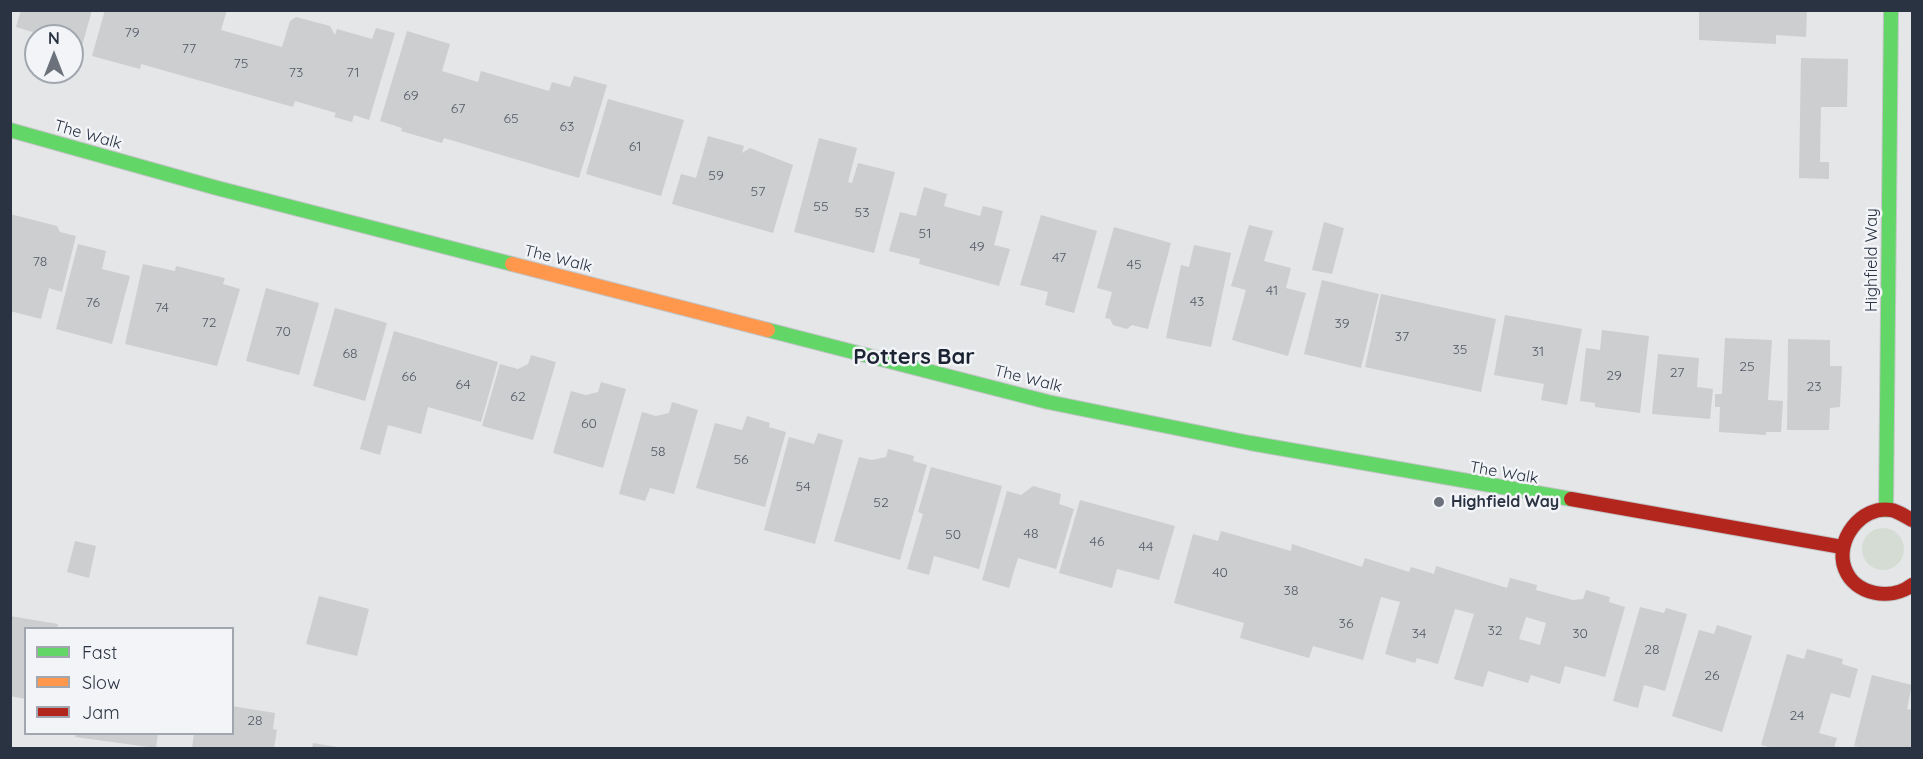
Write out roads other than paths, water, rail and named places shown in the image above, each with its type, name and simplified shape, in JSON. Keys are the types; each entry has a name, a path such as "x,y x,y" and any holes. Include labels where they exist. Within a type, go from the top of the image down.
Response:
{"street":[{"name":"Highfield Way","path":"1886,510 1891,10"},
{"name":"The Walk","path":"10,130 216,188 1048,402 1261,445 1842,548"},
{"path":"1912,520 1905,514 1886,510 1865,514 1854,523 1842,548 1843,562 1848,574 1857,585 1869,592 1882,595 1897,593 1912,585"}],"place":[{"name":"Highfield Way","path":"1439,502"}],"district":[{"name":"Potters Bar","path":"914,357"}]}
